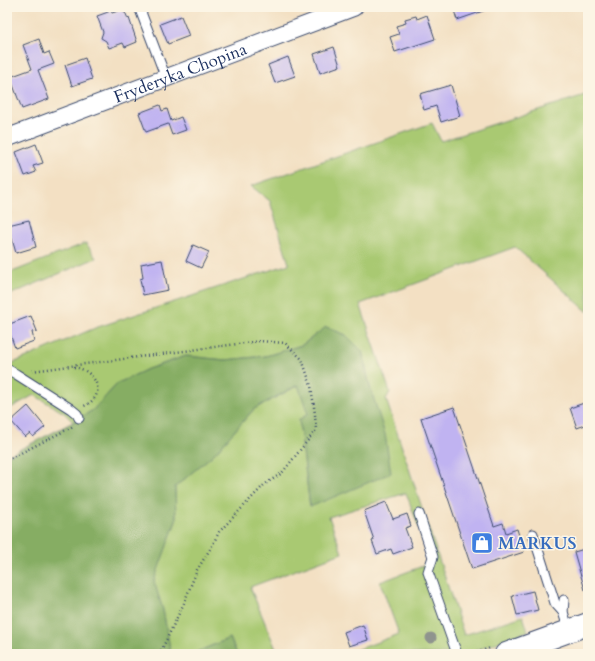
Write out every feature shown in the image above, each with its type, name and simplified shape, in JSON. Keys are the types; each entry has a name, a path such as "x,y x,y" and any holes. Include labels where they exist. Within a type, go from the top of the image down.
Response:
{"street":[{"name":"Fryderyka Chopina","path":"7,138 354,7"},
{"path":"506,654 573,622"}],"lane":[{"path":"139,7 166,78"},
{"path":"7,369 71,408 79,418"},
{"path":"419,514 433,557 428,572 457,654"},
{"path":"533,534 555,603 573,622"},
{"path":"564,600 573,622"}],"path":[{"path":"16,374 43,369 260,341 285,343 302,359 311,386 316,430 282,473 264,485 219,532 197,570 184,603 162,649 157,654"},
{"path":"69,366 78,367 90,374 96,381 98,390 95,398 90,404 82,407 71,408"},
{"path":"7,460 71,428 76,425 79,418"}],"green space":[{"path":"588,94 588,312 515,247 360,304 390,392 386,399 464,635 523,616 528,631 467,654 346,654 399,634 380,582 423,566 429,555 406,493 329,517 342,553 250,587 278,654 237,654 230,638 192,654 171,654 163,610 153,581 176,521 175,487 214,454 254,409 299,385 308,414 299,420 310,507 370,387 362,351 346,335 326,327 302,345 266,356 225,360 186,356 148,369 118,383 93,410 73,422 64,413 34,395 7,410 7,366 95,328 289,264 270,201 251,186 432,123 441,141"},
{"path":"86,243 96,258 7,296 7,274"},
{"path":"326,327 346,335 362,351 370,387 385,434 391,473 310,507 299,420 308,414 298,385 254,409 214,454 175,487 176,521 154,581 163,610 171,654 7,654 7,456 93,410 118,383 148,369 186,356 225,360 266,356 302,345"},
{"path":"230,638 237,654 192,654"}],"building":[{"path":"453,7 489,7 489,9 457,20"},
{"path":"121,10 126,14 128,19 129,18 137,42 125,47 123,43 109,48 106,41 101,38 103,32 97,16 111,11 112,13"},
{"path":"427,15 435,39 395,52 390,37 399,34 396,26 406,23 405,19 416,16 417,19"},
{"path":"181,16 189,36 168,44 160,24"},
{"path":"39,39 44,54 49,52 54,64 38,70 49,99 22,109 10,77 32,69 23,45"},
{"path":"334,47 340,66 320,73 314,54"},
{"path":"288,57 295,76 275,83 268,65"},
{"path":"85,58 92,79 72,86 65,65"},
{"path":"451,85 460,116 441,122 436,106 424,110 420,94"},
{"path":"160,105 162,111 167,109 171,121 181,117 186,130 172,135 168,124 146,132 139,113"},
{"path":"36,144 43,163 33,166 36,172 25,176 16,152"},
{"path":"29,220 36,247 16,253 8,225"},
{"path":"193,245 209,252 201,268 186,261"},
{"path":"162,260 168,290 143,295 140,279 143,278 141,264"},
{"path":"31,316 37,331 32,332 34,341 15,348 7,325"},
{"path":"584,403 588,415 588,424 577,428 570,408"},
{"path":"28,406 45,427 33,437 30,433 25,437 11,421"},
{"path":"454,407 494,526 503,523 506,533 517,529 524,552 472,569 421,418"},
{"path":"386,502 393,519 407,514 411,526 405,528 412,547 393,554 391,549 377,554 364,511"},
{"path":"588,548 588,589 585,590 574,552"},
{"path":"533,591 538,610 517,615 512,596"},
{"path":"363,625 368,640 349,646 344,632"}],"place":[{"name":"MARKUS","path":"482,543"}]}
